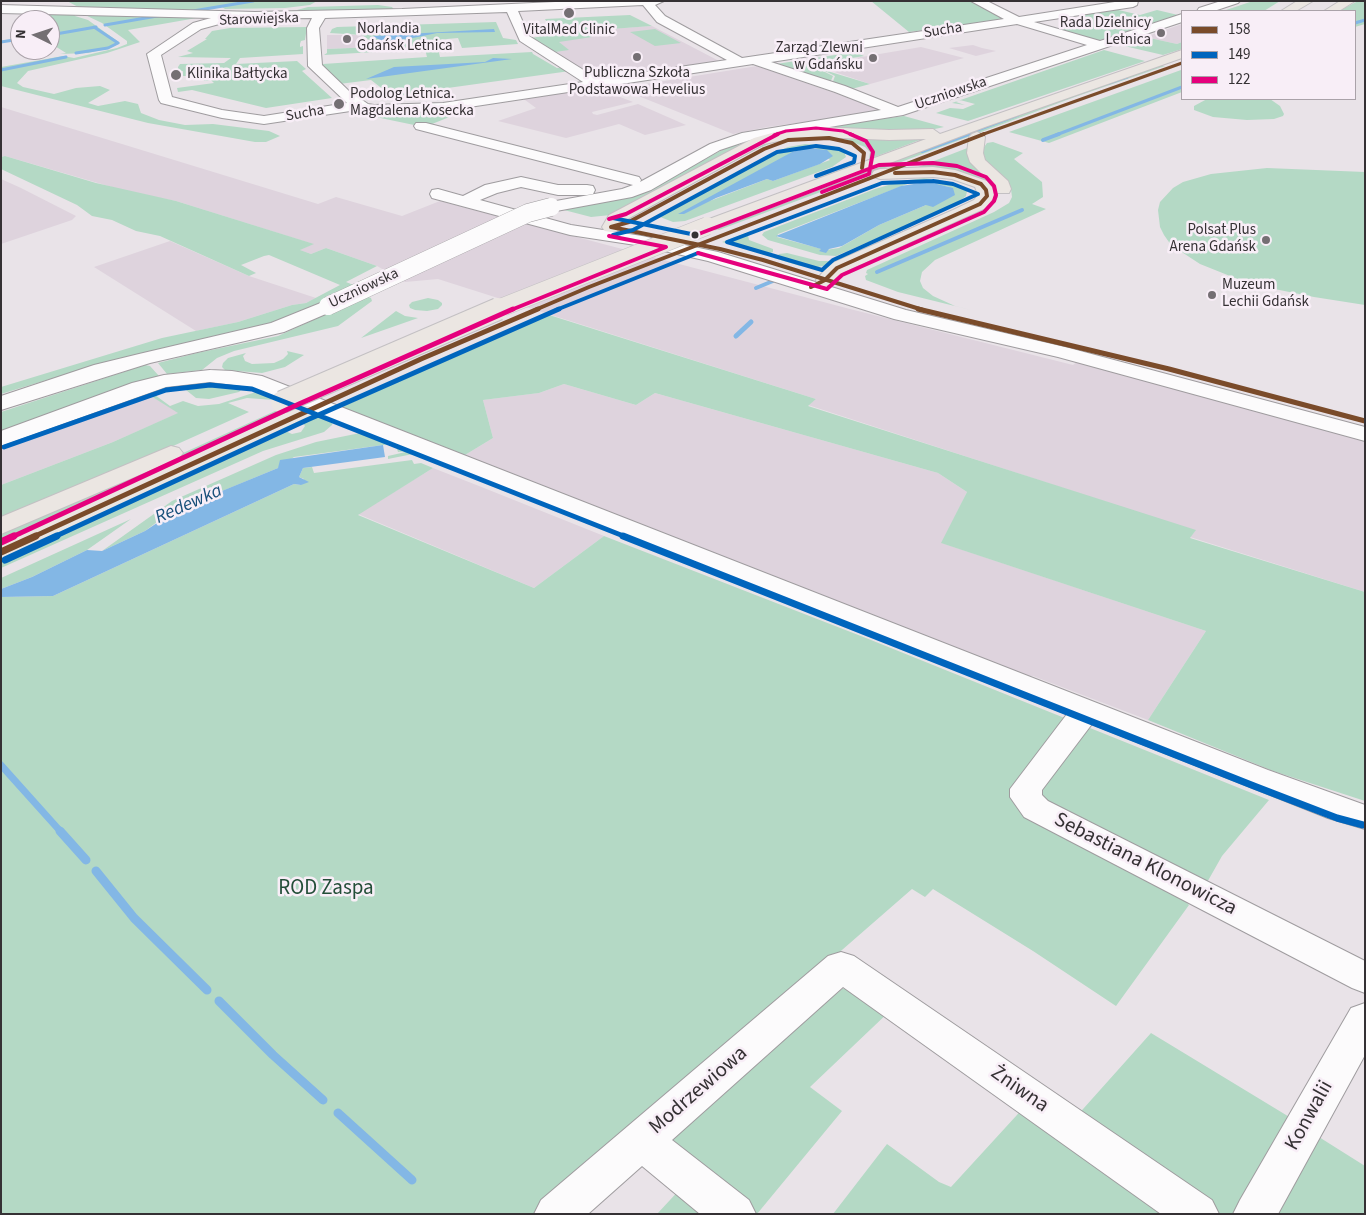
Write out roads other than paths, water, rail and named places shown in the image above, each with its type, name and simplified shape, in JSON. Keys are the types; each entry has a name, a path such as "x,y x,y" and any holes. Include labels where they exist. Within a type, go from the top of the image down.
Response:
{"main road":[{"path":"1281,10 1288,1"},
{"path":"1281,10 1307,1"},
{"path":"1312,10 1329,1"},
{"path":"1332,10 1348,1"},
{"path":"1,526 103,483 725,233 880,174 979,131 1156,64 1177,61"},
{"path":"605,231 614,219 759,141 818,132 889,135 997,129 1177,61"},
{"path":"818,283 853,273 986,212 1001,202 1005,195 1002,185 978,162 974,154 979,131"},
{"path":"1,552 292,407 507,305 707,226 960,132"},
{"path":"605,231 629,222 764,149 788,140 816,137 852,143 864,153 862,168"},
{"path":"818,283 838,268 980,204 987,196 986,190 981,184 955,174 933,172 880,174"}],"street":[{"name":"Starowiejska","path":"156,59 154,54 156,52 193,28 206,23 231,20 658,1"},
{"path":"977,1 1016,20 1099,45"},
{"path":"1206,10 1234,1"},
{"path":"647,2 661,19 746,61"},
{"path":"1131,2 1146,6"},
{"name":"Sucha","path":"156,59 166,100 222,114 270,120 359,105 374,109 443,107 1131,2"},
{"name":"Starowiejska","path":"1,9 65,6 255,16 319,16"},
{"path":"511,8 524,38 601,83 621,92"},
{"path":"1166,10 1181,13"},
{"path":"319,16 313,28 315,66 344,94 359,105"},
{"name":"Uczniowska","path":"1,403 102,370 277,328 528,213 626,193 645,186 715,147 765,132 871,118 898,112 1181,18"},
{"name":"Sucha","path":"746,61 840,89 898,112"},
{"path":"421,126 633,180"},
{"name":"Uczniowska","path":"465,201 506,185 521,182 567,191 624,184 687,148 703,145 715,147"},
{"path":"605,231 529,205 481,194 445,190 465,201 570,230 605,231 720,249 818,283 1166,374 1365,421"},
{"name":"Uczniowska","path":"529,205 564,196 567,191"},
{"path":"1166,374 1365,434"},
{"path":"1,439 164,381 210,376 245,379 272,387 1257,778 1365,817"},
{"name":"Sebastiana Klonowicza","path":"1086,710 1026,789 1026,797 1036,809 1365,978"},
{"name":"Modrzewiowa","path":"556,1214 840,966"},
{"name":"Żniwna","path":"840,966 1197,1214"},
{"name":"Konwalii","path":"1255,1214 1365,1019"},
{"path":"643,1140 668,1163 734,1214"}],"water":[{"path":"494,29 495,32 437,33 408,39 381,41 373,36"},
{"path":"493,58 512,59 366,79 394,67 485,62"},
{"path":"807,148 827,150 833,156 820,164 773,181 767,179 716,198 684,214 678,214 792,152"},
{"path":"933,181 938,182 937,184 953,188 955,195 933,207 926,205 879,225 842,246 829,249 826,253 819,251 821,249 776,236 901,186"},
{"path":"383,445 385,457 303,468 299,477 309,482 301,485 294,484 53,596 1,597 1,589 32,577 87,550 102,551 145,531 178,509 278,468 280,460"}],"waterway":[{"path":"187,12 253,1"},
{"path":"105,25 163,15"},
{"name":"Redewka","path":"1356,23 1365,20"},
{"path":"60,33 94,27"},
{"path":"76,53 108,48 118,43 94,27"},
{"path":"1,42 10,41"},
{"path":"1,70 66,57"},
{"path":"1109,83 1127,77"},
{"name":"Redewka","path":"1056,135 1181,87"},
{"path":"964,135 1018,115"},
{"path":"922,151 968,134"},
{"name":"Redewka","path":"1043,140 1059,134"},
{"path":"877,272 1022,210"},
{"name":"Redewka","path":"756,288 773,281"},
{"name":"Redewka","path":"736,336 751,322"},
{"path":"1,765 61,832"},
{"path":"60,831 86,860"},
{"path":"96,871 134,918 207,990"},
{"path":"219,1001 273,1055 323,1100"},
{"path":"338,1113 412,1180"}],"place":[{"name":"VitalMed Clinic","path":"569,13"},
{"name":"Rada Dzielnicy Letnica","path":"1161,33"},
{"name":"Norlandia Gdańsk Letnica","path":"347,39"},
{"name":"Publiczna Szkoła Podstawowa Hevelius","path":"637,57"},
{"name":"Zarząd Zlewni w Gdańsku","path":"873,58"},
{"name":"Klinika Bałtycka","path":"176,75"},
{"name":"Podolog Letnica. Magdalena Kosecka","path":"339,104"},
{"name":"Polsat Plus Arena Gdańsk","path":"1266,240"},
{"name":"Muzeum Lechii Gdańsk","path":"1212,295"}],"park label":[{"name":"ROD Zaspa","path":"326,889"}]}
